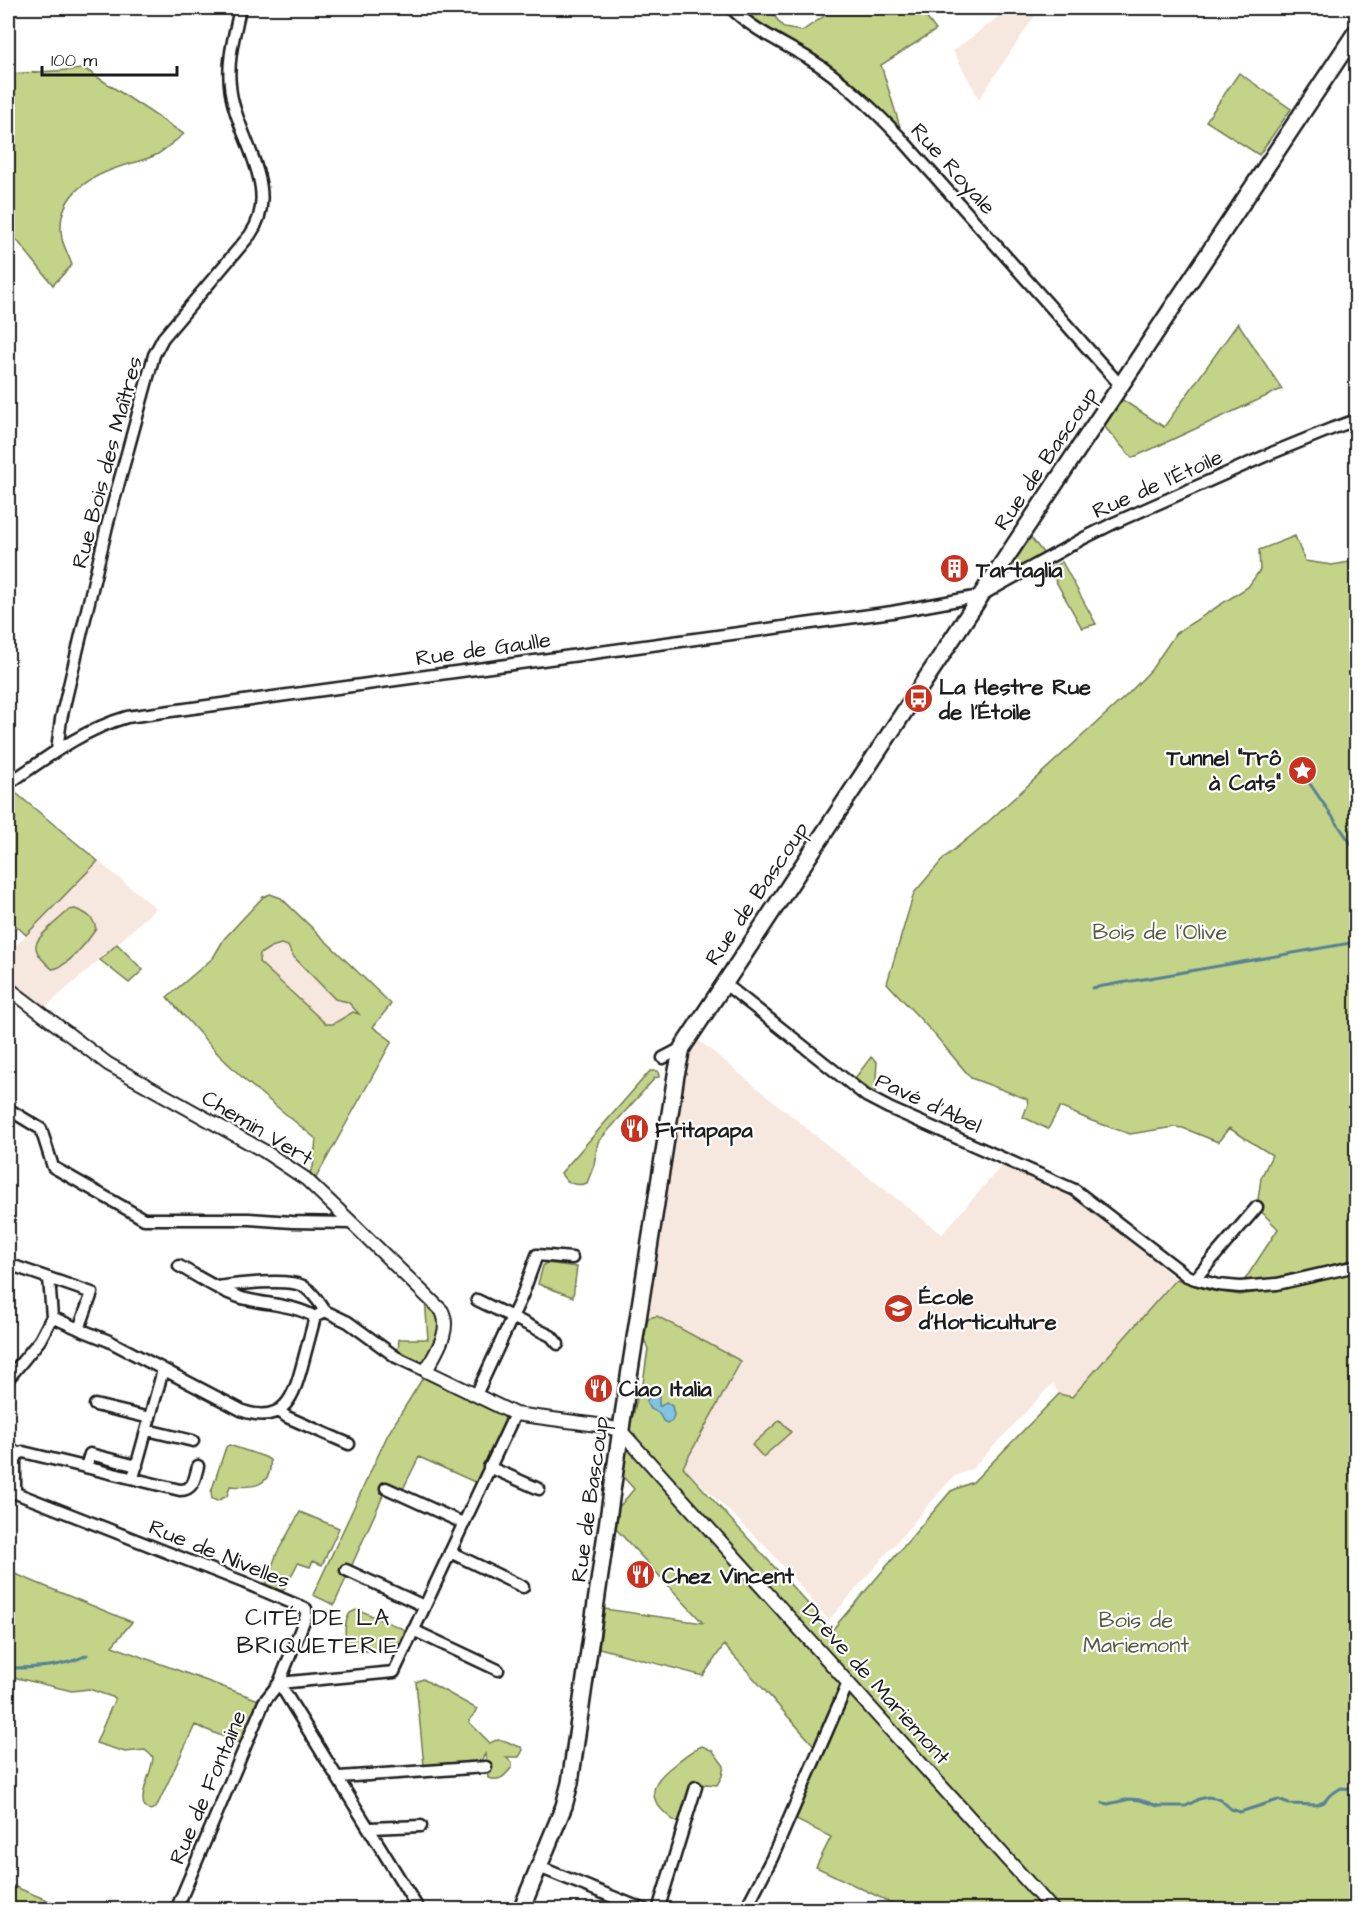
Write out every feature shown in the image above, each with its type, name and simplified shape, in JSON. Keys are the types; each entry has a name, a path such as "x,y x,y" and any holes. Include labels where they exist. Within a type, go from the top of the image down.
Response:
{"main road":[{"name":"Rue de Bascoup","path":"521,1910 564,1806 570,1783 675,1075 682,1048 1356,32"}],"street":[{"name":"Rue Bois des Maîtres","path":"57,750 61,719 107,526 154,355 163,338 250,235 260,216 261,194 255,162 230,87 230,60 240,8"},
{"name":"Rue Royale","path":"731,8 756,29 819,66 847,86 879,115 1121,386"},
{"name":"Rue de l'Étoile","path":"980,596 1114,523 1272,453 1356,420"},
{"name":"Rue de Gaulle","path":"8,784 57,750 106,723 155,712 892,612 980,596"},
{"name":"Pavé d'Abel","path":"724,983 866,1096 1075,1190 1187,1276 1195,1279"},
{"name":"Chemin Vert","path":"8,988 108,1064 276,1158 312,1185 439,1307 444,1315 445,1333 426,1371"},
{"path":"663,1058 682,1048"},
{"path":"8,1109 41,1129 53,1167 144,1219 249,1218 292,1222 352,1223"},
{"path":"1257,1207 1195,1279 1218,1285 1240,1287 1277,1284 1356,1266"},
{"path":"476,1395 522,1296 537,1255 572,1258"},
{"path":"8,1264 92,1293 79,1329"},
{"path":"178,1266 226,1292 244,1298 302,1309 315,1317"},
{"path":"9,1375 40,1340 52,1317 50,1278"},
{"path":"217,1287 238,1283 301,1285 312,1293 325,1311 348,1322 396,1357 515,1414 605,1426 621,1431"},
{"path":"477,1300 551,1336 558,1344"},
{"path":"52,1317 109,1341 243,1411 263,1415 279,1411 294,1393 315,1317 325,1311"},
{"path":"133,1478 163,1370"},
{"path":"95,1405 193,1441"},
{"path":"279,1411 287,1418 349,1444"},
{"path":"419,1910 279,1683 394,1672 515,1414"},
{"name":"Drève de Mariemont","path":"621,1431 1053,1910"},
{"path":"8,1446 18,1454 27,1453 185,1490 192,1484 198,1466"},
{"path":"11,1491 15,1460 18,1454"},
{"path":"87,1467 90,1454 137,1466"},
{"path":"489,1467 538,1489"},
{"path":"386,1489 463,1523"},
{"name":"Rue de Nivelles","path":"11,1491 306,1609 306,1616 279,1683"},
{"path":"450,1552 523,1587"},
{"path":"346,1570 424,1606"},
{"path":"413,1630 498,1670"},
{"name":"Rue de Fontaine","path":"176,1910 264,1702 279,1683"},
{"path":"745,1910 792,1814 848,1683"},
{"path":"339,1777 486,1767"},
{"path":"658,1910 696,1787"},
{"path":"370,1828 421,1826"},
{"path":"539,1867 645,1910"}],"shaded area":[{"path":"1010,8 1040,8 979,99 953,51"},
{"path":"98,861 156,908 47,1006 44,1013 8,988 8,954"},
{"path":"281,943 288,946 292,955 335,998 348,1002 360,1015 347,1015 333,1024 326,1024 259,962 260,954"},
{"name":"École d'Horticulture","path":"696,1038 942,1234 1003,1164 1057,1187 1080,1200 1176,1279 1072,1397 1059,1394 1053,1383 973,1468 953,1477 829,1620 767,1548 633,1418 637,1393 642,1388 646,1348 642,1339 680,1087 688,1053"}],"green space":[{"path":"731,8 768,8 784,28 802,31 836,8 919,8 936,30 881,65 901,130 899,136 866,103"},
{"path":"85,69 184,134 158,154 106,172 84,184 75,192 63,212 61,225 62,239 72,265 53,285 8,229 8,74"},
{"path":"1239,73 1291,109 1259,155 1206,121"},
{"path":"1238,323 1282,389 1132,458 1103,425 1115,395 1164,427"},
{"path":"1029,535 1044,554 1013,571 1009,563"},
{"name":"Bois de l'Olive","path":"1295,536 1305,561 1332,565 1356,561 1351,586 1356,590 1356,1259 1265,1281 1242,1284 1278,1229 1257,1207 1261,1178 1272,1155 1229,1128 1218,1142 1183,1128 1174,1127 1130,1134 1060,1107 1048,1129 1023,1117 1028,1104 1027,1099 971,1078 887,983 914,893 944,858 989,821 1128,694 1151,670 1176,633 1248,587 1260,570 1259,550"},
{"path":"1062,562 1096,624 1082,628 1049,569"},
{"path":"11,789 98,861 26,935 8,918 8,904 13,897 8,892 8,791"},
{"path":"270,894 281,898 391,1004 373,1027 392,1041 312,1185 306,1179 313,1167 316,1139 247,1082 218,1054 167,997 213,958 224,939 263,897","holes":["281,944 288,946 292,955 335,999 348,1002 359,1014 353,1012 333,1024 326,1024 259,962 260,954 271,947"]},
{"path":"75,909 89,916 96,929 83,947 70,959 52,969 37,952 37,941 69,910"},
{"path":"117,944 143,970 129,983 100,960"},
{"path":"871,1057 877,1062 875,1094 855,1078"},
{"path":"650,1071 658,1071 659,1077 655,1078 598,1142 594,1165 587,1183 568,1182 561,1173"},
{"path":"546,1263 577,1267 573,1297 538,1284"},
{"name":"Bois de Mariemont","path":"1356,1270 1356,1909 1152,1910 1142,1903 1133,1906 1136,1909 1061,1909 850,1677 1053,1909 904,1909 816,1867 831,1837 790,1817 818,1750 724,1645 703,1676 599,1648 605,1609 703,1623 616,1529 619,1507 634,1489 616,1469 623,1415 633,1416 638,1394 642,1390 648,1349 644,1339 648,1318 657,1316 741,1361 683,1467 832,1630 951,1491 973,1482 1059,1394 1072,1397 1176,1279 1208,1290 1240,1295 1287,1287"},
{"path":"425,1299 438,1313 442,1329 426,1362 423,1363 398,1351 399,1339 428,1339"},
{"path":"424,1376 503,1415 506,1422 477,1483 419,1457 400,1495 386,1489 334,1605 313,1595 388,1434"},
{"path":"780,1420 791,1432 763,1457 752,1445"},
{"path":"229,1445 265,1457 270,1460 270,1469 264,1481 253,1486 230,1486 227,1496 217,1501 212,1499 211,1492 226,1447"},
{"path":"300,1512 339,1528 322,1565 313,1561 310,1567 298,1563 283,1591 265,1585 277,1553"},
{"path":"8,1571 132,1622 112,1646 264,1702 246,1746 195,1725 156,1808 150,1810 145,1808 144,1790 153,1757 145,1750 125,1752 96,1743 115,1698 89,1689 72,1691 8,1676"},
{"path":"356,1610 405,1630 397,1648 354,1652 350,1650 346,1641 345,1627 350,1613"},
{"path":"423,1679 477,1709 469,1722 490,1743 502,1740 521,1747 523,1750 519,1757 506,1757 512,1763 512,1767 504,1775 499,1779 488,1778 485,1754 480,1763 424,1766 416,1682"},
{"path":"702,1746 713,1751 724,1766 722,1776 717,1785 706,1784 696,1788 681,1823 673,1820 662,1810 654,1796 654,1790 659,1779 669,1769"},
{"path":"8,1884 69,1909 8,1909"}],"water":[{"path":"652,1393 657,1393 659,1396 659,1406 666,1402 672,1406 674,1415 672,1421 667,1423 663,1421 659,1413 649,1408 647,1400"}],"waterway":[{"path":"1308,781 1356,851"},
{"path":"1092,988 1356,942"},
{"path":"8,1668 59,1664 87,1655"},
{"path":"1103,1803 1130,1799 1158,1806 1186,1806 1208,1797 1220,1799 1231,1809 1240,1812 1278,1800 1289,1804 1317,1805 1341,1788 1356,1789"}],"place":[{"name":"Tartaglia","path":"955,569"},
{"name":"La Hestre Rue de l'Étoile","path":"918,699"},
{"name":"Tunnel \"Trô à Cats\"","path":"1302,770"},
{"name":"Fritapapa","path":"634,1129"},
{"name":"École d'Horticulture","path":"898,1309"},
{"name":"Ciao Italia","path":"598,1388"},
{"name":"Chez Vincent","path":"641,1575"}],"district":[{"name":"CITÉ DE LA BRIQUETERIE","path":"318,1631"}]}
